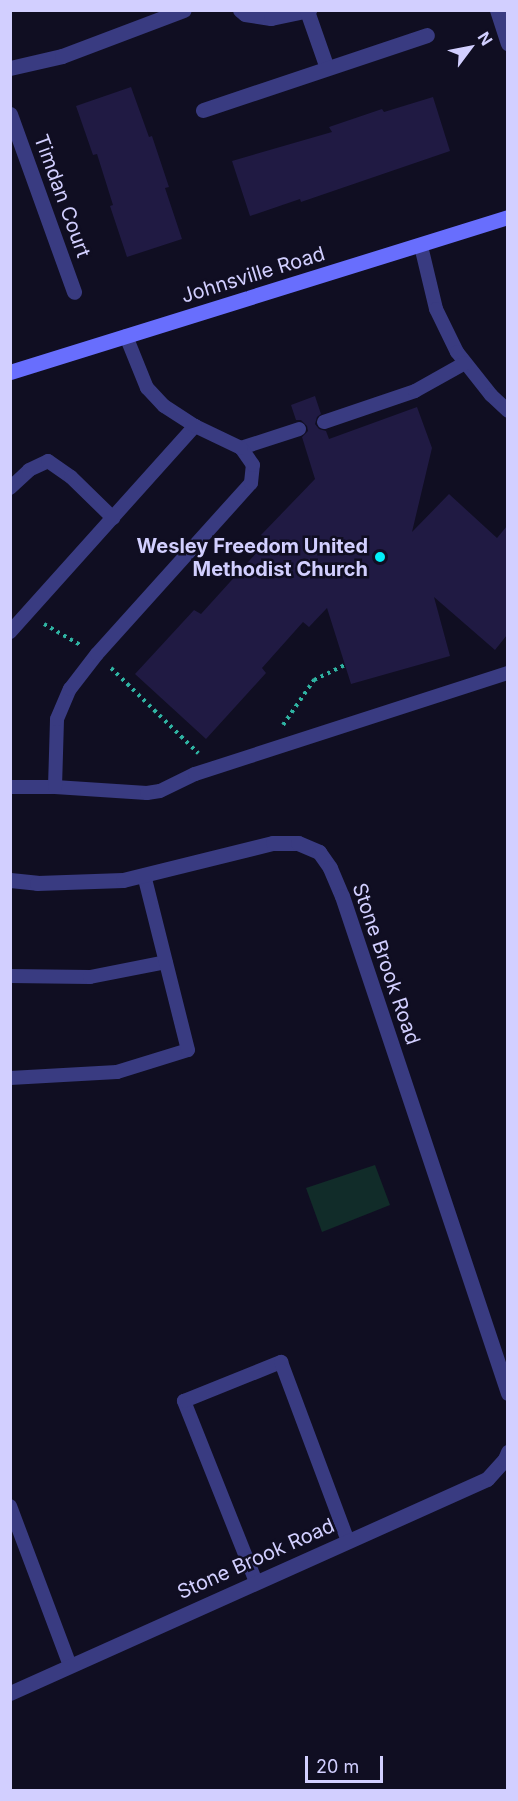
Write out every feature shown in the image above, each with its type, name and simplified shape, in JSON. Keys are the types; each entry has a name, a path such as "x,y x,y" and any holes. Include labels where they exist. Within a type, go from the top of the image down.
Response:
{"street":[{"path":"10,68 62,56 184,10"},
{"path":"240,10 272,18 308,11 327,68"},
{"path":"497,10 507,43"},
{"path":"203,110 427,35"},
{"name":"Timdan Court","path":"10,114 74,292"},
{"name":"Johnsville Road","path":"10,372 421,246 507,217"},
{"name":"Stone Brook Road","path":"10,880 37,884 123,880 273,843 298,843 319,852 330,868 342,896 507,1393"},
{"name":"Stone Brook Road","path":"10,1693 487,1479 505,1459 507,1452"}],"lane":[{"path":"421,246 436,309 457,352 491,395 507,411"},
{"path":"55,787 57,719 70,689 97,654 251,483 253,465 241,448 195,426 164,406 147,388 126,336"},
{"path":"324,422 415,391 465,363"},
{"path":"10,632 195,426"},
{"path":"241,448 299,429"},
{"path":"10,488 29,470 48,461 71,477 113,518"},
{"path":"10,787 55,787 147,793 160,791 195,774 507,673"},
{"path":"10,1078 117,1072 188,1050 144,875"},
{"path":"10,976 90,977 166,962"},
{"path":"256,1582 184,1401 281,1362 348,1541"},
{"path":"10,1506 70,1666"}],"path":[{"path":"26,614 97,654 205,760"},
{"path":"277,734 314,680 345,665"}],"green space":[{"path":"375,1165 390,1205 322,1232 306,1188"}],"building":[{"path":"131,87 149,137 152,136 169,187 165,188 182,239 127,257 110,206 113,205 97,154 93,155 76,106"},
{"path":"433,97 450,151 301,202 300,199 250,216 232,161 332,132 329,127 382,109 384,112"},
{"name":"Wesley Freedom United Methodist Church","path":"315,396 321,414 317,417 315,424 319,429 326,431 329,439 417,407 432,448 412,532 449,494 497,538 507,526 507,635 495,650 434,597 450,656 351,684 327,608 309,627 303,622 262,668 266,673 206,739 135,674 194,610 201,614 268,540 261,535 315,479 302,437 308,431 307,426 301,420 296,420 291,405"}],"place":[{"name":"Wesley Freedom United Methodist Church","path":"380,557"}]}
